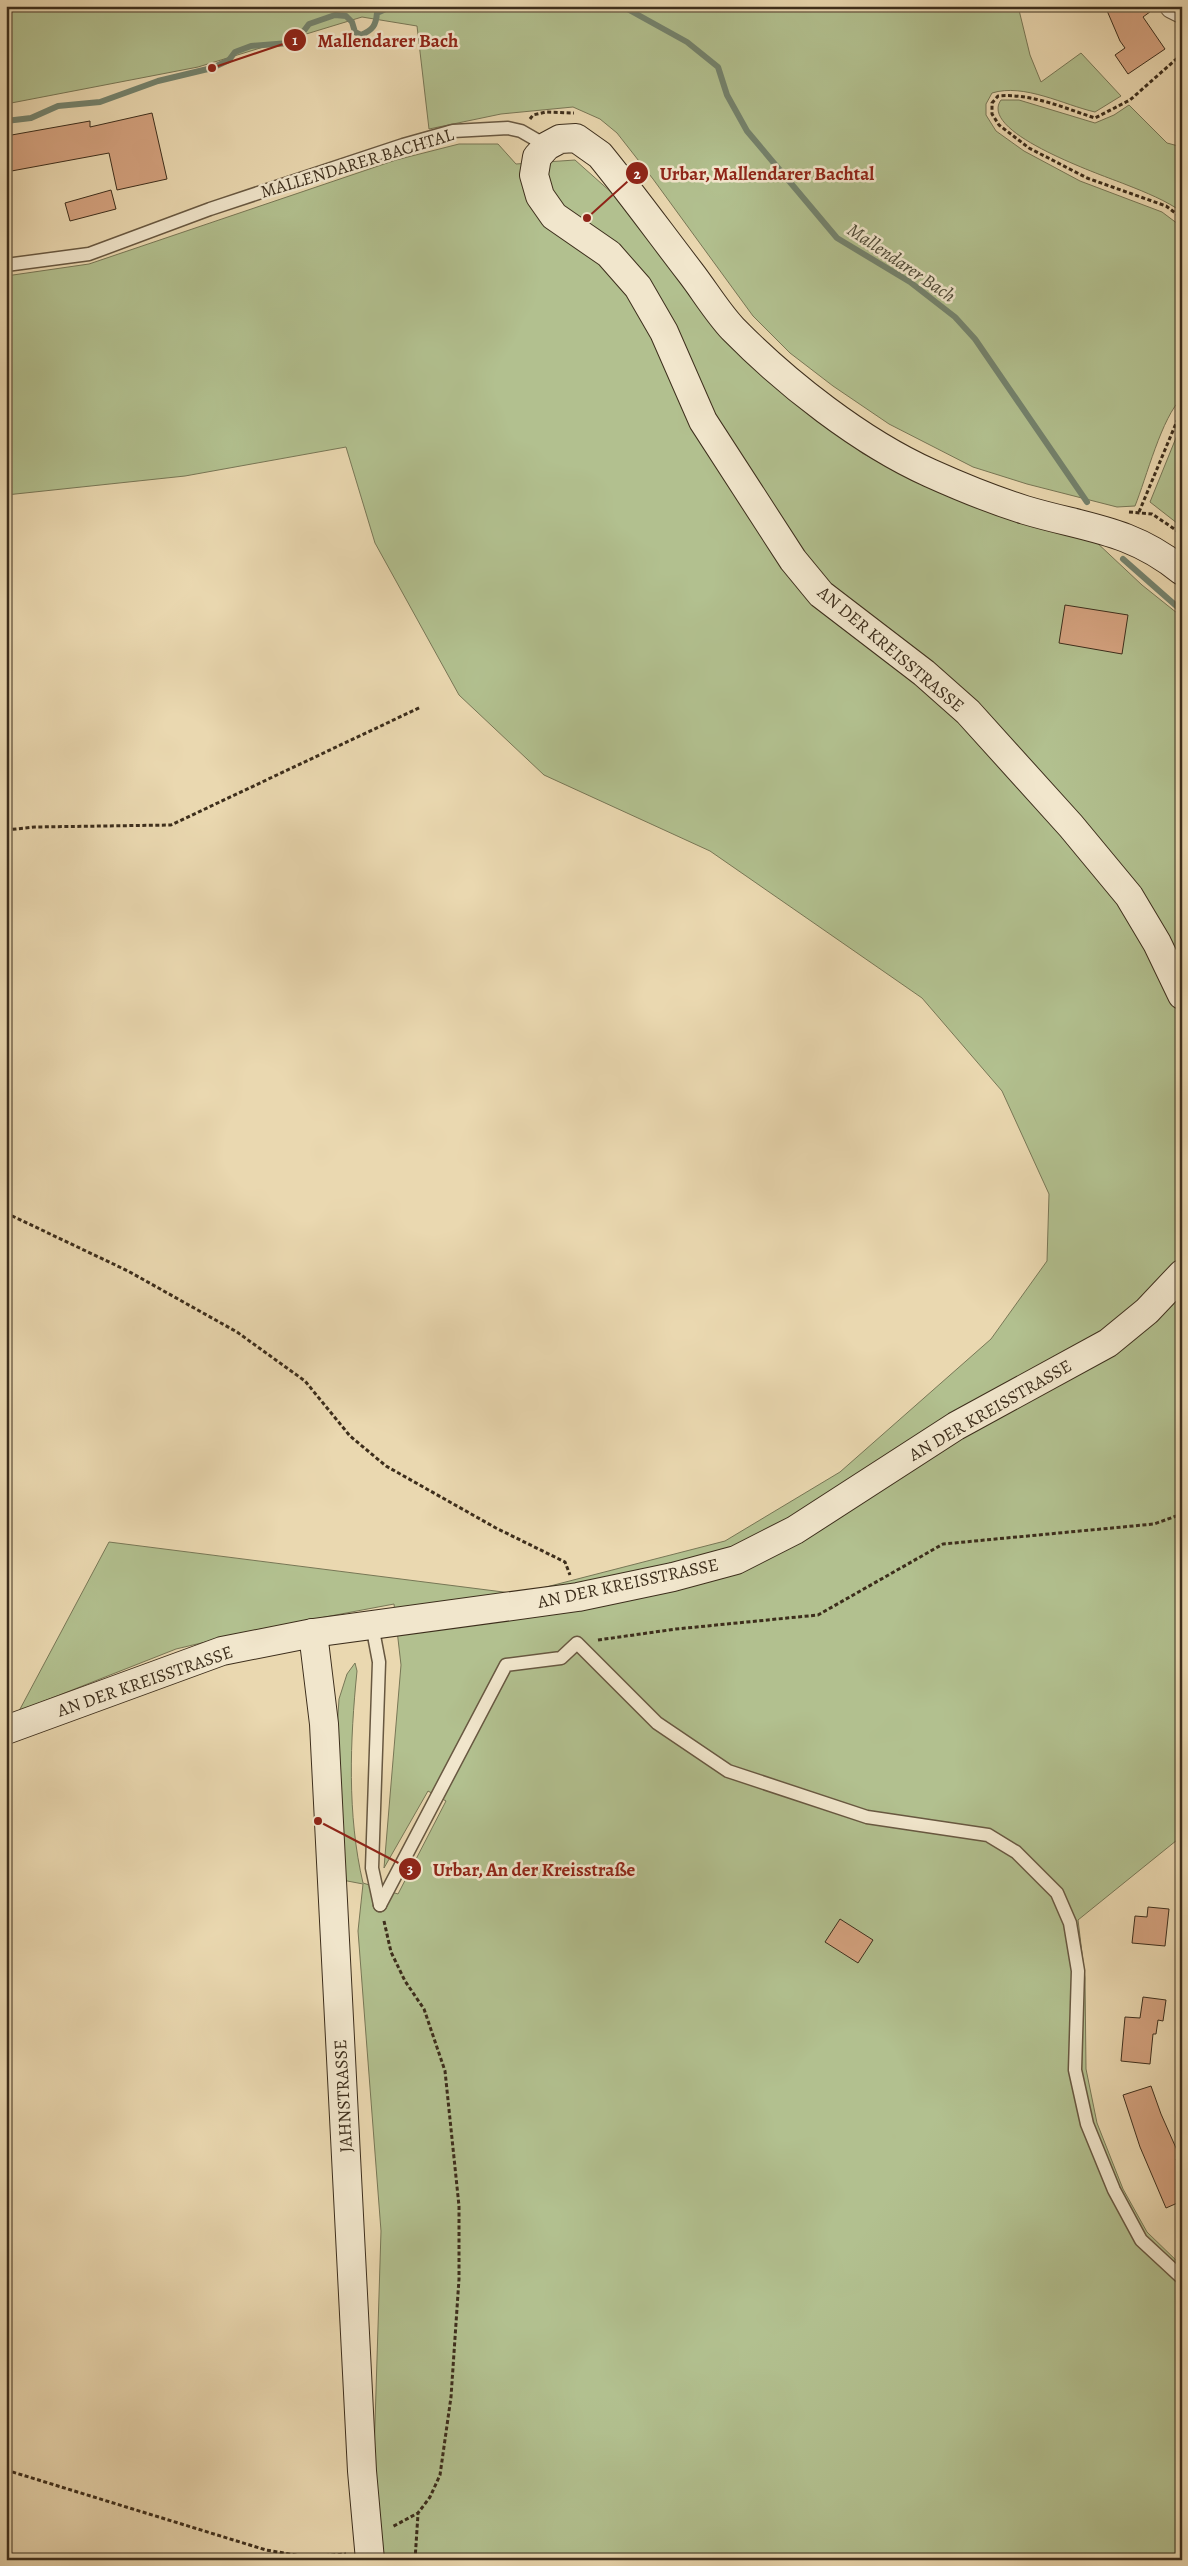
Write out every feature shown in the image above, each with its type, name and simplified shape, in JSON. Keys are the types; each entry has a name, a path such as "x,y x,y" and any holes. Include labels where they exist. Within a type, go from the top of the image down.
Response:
{"street":[{"path":"1172,6 1182,11"},
{"path":"547,146 560,139 576,138 600,155 732,328 819,405 878,445 928,472 980,495 1027,510 1126,536 1166,558 1182,571"},
{"name":"AN DER KREISSTRASSE","path":"547,146 537,157 534,175 540,196 554,216 609,254 638,287 664,332 703,421 793,560 821,594 924,673 968,712 1071,826 1129,896 1158,943 1182,995"},
{"name":"AN DER KREISSTRASSE","path":"6,1730 222,1651 313,1633 578,1597 673,1577 736,1560 796,1530 956,1426 1108,1342 1147,1311 1182,1274"},
{"name":"JAHNSTRASSE","path":"313,1633 324,1724 361,2452 370,2556"}],"lane":[{"name":"MALLENDARER BACHTAL","path":"6,266 89,254 210,209 403,144 462,130 495,127 521,131 547,146"},
{"path":"372,1625 379,1662 372,1868 380,1905"},
{"path":"380,1905 506,1665 561,1658 577,1643 657,1723 728,1771 867,1816 988,1835 1016,1852 1058,1893 1070,1923 1078,1971 1075,2070 1087,2124 1114,2190 1141,2240 1182,2278"}],"path":[{"path":"1182,54 1130,100 1095,118 1025,97 998,96 992,103 992,114 999,125 1028,148 1087,178 1166,206 1182,218"},
{"path":"521,131 533,115 569,112 578,115"},
{"path":"1139,512 1182,409"},
{"path":"1123,511 1152,514 1182,534"},
{"path":"6,830 35,827 171,825 421,707"},
{"path":"6,1213 128,1271 237,1332 305,1381 350,1436 386,1466 496,1528 565,1562 578,1597"},
{"path":"577,1643 676,1629 818,1615 943,1544 1154,1524 1182,1514"},
{"path":"380,1905 391,1952 405,1981 424,2009 445,2071 459,2206 459,2279 446,2445 440,2475 430,2497 418,2513 415,2560"},
{"path":"6,2470 266,2550 307,2557 370,2556"}],"green space":[{"path":"6,6 1018,6 1030,55 1041,82 1081,53 1121,96 1095,112 1044,96 1017,91 1004,91 992,93 986,104 986,115 996,131 1024,151 1080,181 1162,212 1182,227 1182,398 1161,433 1135,506 1117,507 1027,484 973,467 889,424 833,386 790,353 753,316 653,179 617,133 600,119 573,107 501,114 429,129 417,26 362,17 198,67 6,104"},
{"path":"1001,100 1019,100 1095,123 1114,115 1129,105 1167,143 1182,147 1182,212 1156,197 1071,163 1025,139 1007,126 999,113"},
{"path":"459,144 498,144 516,164 575,160 630,209 784,389 862,453 909,478 1094,540 1142,585 1182,617 1182,1836 1078,1920 1085,1978 1086,2069 1097,2123 1123,2189 1147,2232 1182,2266 1182,2560 382,2560 373,2487 381,2231 358,1931 363,1884 337,1879 334,1776 339,1699 347,1674 355,1663 357,1671 351,1777 354,1831 358,1857 363,1883 398,1894 446,1801 428,1791 384,1868 401,1665 394,1604 256,1630 176,1649 19,1711 109,1542 519,1594 725,1541 840,1472 991,1339 1047,1261 1049,1194 1002,1091 922,998 710,851 544,775 459,695 375,543 346,447 185,476 6,495 6,276 89,264 396,160"},
{"path":"1182,423 1182,527 1150,502"}],"building":[{"path":"1105,6 1158,6 1143,17 1165,49 1128,74 1115,55 1125,48 1120,41"},
{"path":"152,113 167,179 117,190 109,153 6,172 6,136 90,121 90,127"},
{"path":"111,190 116,209 70,221 65,203"},
{"path":"1065,605 1128,615 1122,654 1059,643"},
{"path":"1148,1907 1169,1909 1165,1946 1132,1943 1135,1916 1147,1917"},
{"path":"840,1919 873,1940 858,1963 825,1942"},
{"path":"1143,1997 1166,2000 1163,2021 1158,2020 1156,2034 1153,2034 1150,2064 1121,2061 1125,2017 1140,2018"},
{"path":"1151,2086 1180,2157 1176,2159 1182,2172 1182,2201 1166,2208 1140,2147 1123,2095"}],"waterway":[{"name":"Mallendarer Bach","path":"6,121 31,118 58,106 100,102 158,81 212,68 229,60 235,52 251,46 289,43 297,40 309,24 335,15 346,16 352,22 355,32 361,35 373,27 377,13 392,6"},
{"name":"Mallendarer Bach","path":"622,6 687,42 718,67 727,95 747,131 837,238 910,282 955,317 975,339 1087,502"},
{"name":"Mallendarer Bach","path":"1123,559 1182,611"}],"place":[{"name":"Mallendarer Bach","path":"212,68"},
{"name":"Urbar, Mallendarer Bachtal","path":"587,218"},
{"name":"Urbar, An der Kreisstraße","path":"318,1821"}]}
